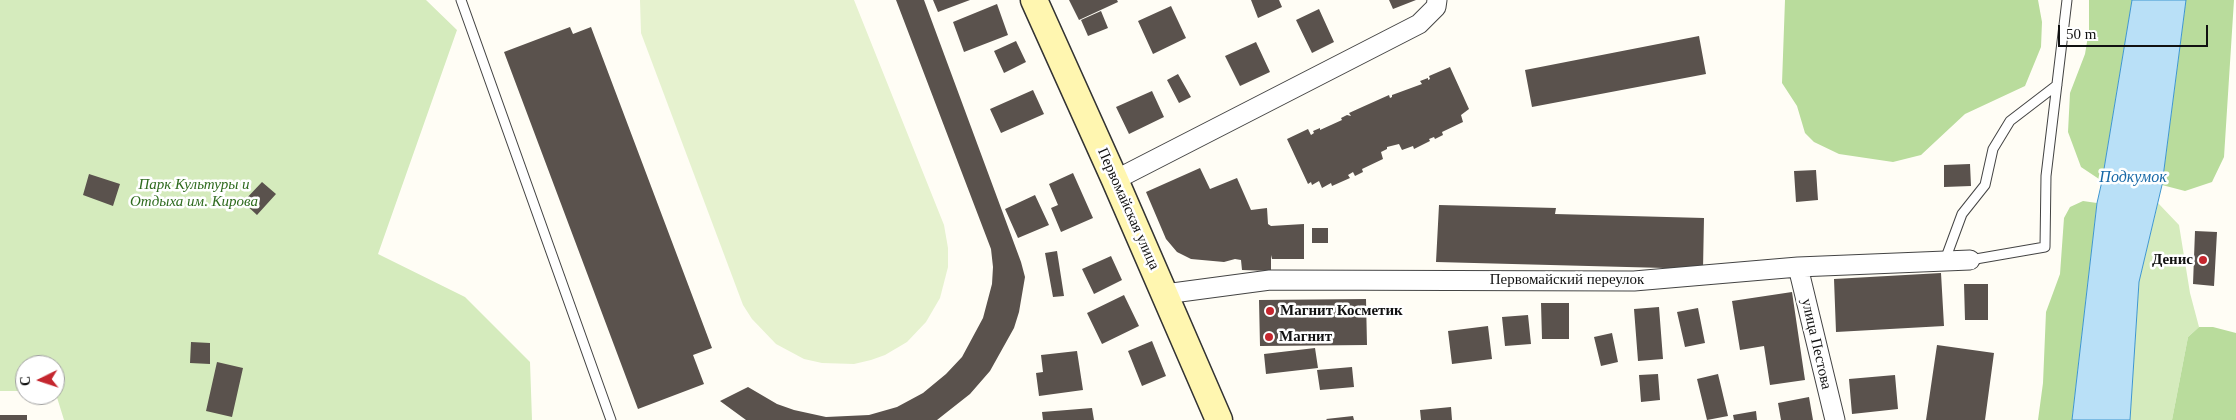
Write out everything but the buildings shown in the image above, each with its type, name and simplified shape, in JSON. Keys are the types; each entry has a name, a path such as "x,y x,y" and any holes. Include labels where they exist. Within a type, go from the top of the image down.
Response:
{"street":[{"name":"Первомайская улица","path":"1034,0 1116,180 1218,420"},
{"path":"1116,180 1419,24 1436,7 1437,0"},
{"name":"Первомайский переулок","path":"1165,294 1270,280 1634,281 1798,267 1970,260"},
{"name":"улица Пестова","path":"1798,267 1835,420"}],"lane":[{"path":"461,0 611,420"},
{"path":"1970,260 2045,247 2046,176 2067,0"},
{"path":"1945,260 1962,214 1985,185 1993,149 2010,121 2057,84"}],"green space":[{"name":"Парк Культуры и Отдыха им. Кирова","path":"0,0 426,0 457,30 378,254 465,297 530,362 532,420 64,420 59,405 65,405 65,355 15,355 15,391 0,391"},
{"path":"640,0 854,0 944,225 948,248 948,267 940,298 926,322 907,342 885,355 871,360 854,364 822,363 804,359 776,344 752,319 743,305 641,33"},
{"path":"1785,0 2038,0 2042,22 2041,47 2025,86 1965,114 1921,155 1893,162 1839,154 1814,142 1805,133 1797,106 1782,83"},
{"path":"2089,0 2132,0 2102,181 2081,167 2068,132 2070,93 2085,54 2089,30"},
{"path":"2186,0 2234,0 2224,157 2212,182 2185,191 2162,185"},
{"path":"2083,201 2097,203 2072,420 2038,420 2043,383 2046,312 2060,274 2064,218 2070,207"},
{"path":"2158,203 2179,225 2190,293 2199,327 2188,337 2172,420 2130,420 2139,282"},
{"path":"2199,327 2213,327 2236,333 2236,420 2172,420 2188,337"}],"water":[{"name":"Подкумок","path":"2132,0 2186,0 2162,185 2139,282 2130,420 2072,420 2097,203"}],"place":[{"name":"Денис","path":"2203,260"},
{"name":"Магнит Косметик","path":"1270,311"},
{"name":"Магнит","path":"1269,337"}]}
